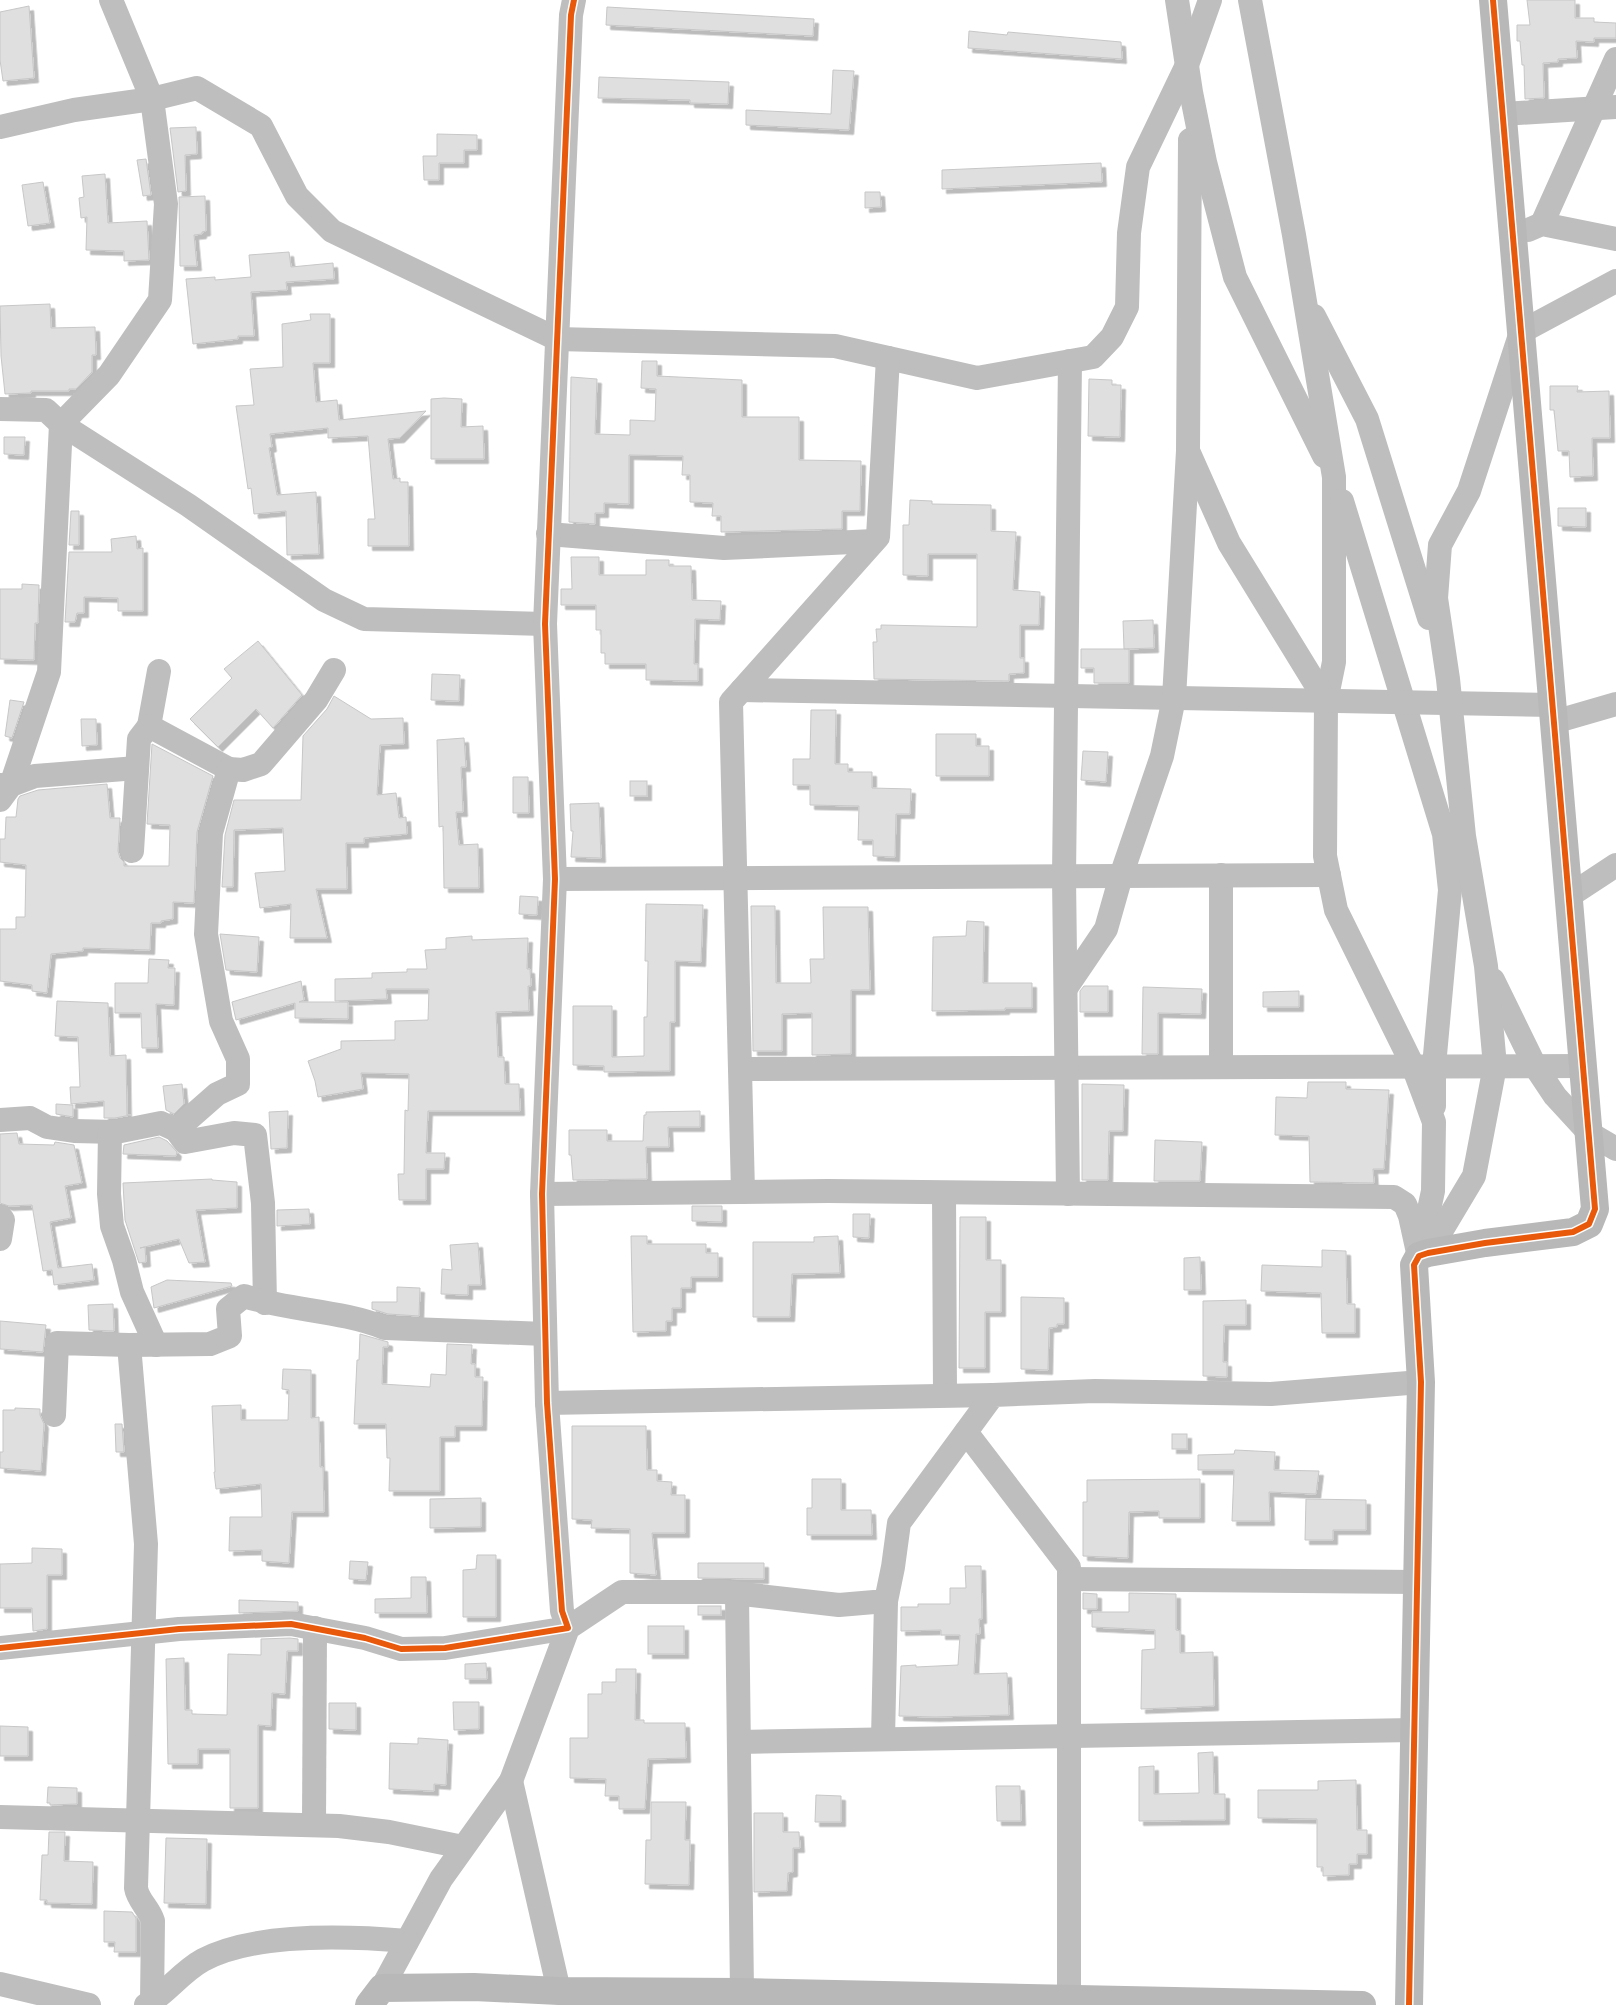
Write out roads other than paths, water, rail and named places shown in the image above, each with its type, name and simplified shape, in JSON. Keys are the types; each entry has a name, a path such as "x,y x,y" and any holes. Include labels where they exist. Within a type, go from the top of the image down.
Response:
{"street":[{"path":"4,790 49,672 62,424 109,375 160,300 166,204 152,99 110,0"},
{"path":"375,1996 440,1879 511,1781 568,1628 562,1611 547,1403 542,1194 555,879 545,624 570,25 574,0"},
{"path":"1177,0 1204,162 1235,277 1334,477 1334,662 1326,701 1325,856 1336,910 1424,1066"},
{"path":"0,127 74,110 152,99 196,88 261,126 297,196 332,230 557,339 835,346 977,378 1093,357 1112,337 1127,307 1129,232 1138,167 1187,65 1210,0"},
{"path":"1250,0 1304,297 1334,477 1444,834 1450,890 1424,1066 1434,1122 1433,1191 1423,1254"},
{"path":"1423,1254 1485,1242 1573,1232 1588,1224 1595,1209 1493,0"},
{"path":"1542,224 1605,108 1616,59"},
{"path":"1066,988 1106,929 1162,756 1174,698 1188,451 1191,92"},
{"path":"1503,114 1605,108"},
{"path":"1513,236 1542,224 1616,239"},
{"path":"1409,2005 1421,1382 1414,1265 1474,1176 1495,1066 1486,966 1464,836 1448,679 1436,598 1440,545 1469,491 1521,332 1616,281"},
{"path":"1304,297 1367,418 1448,679"},
{"path":"743,1192 731,702 878,537 888,358"},
{"path":"1068,1194 1064,877 1070,361"},
{"path":"0,408 46,410 62,424 188,504 324,600 364,619 545,624"},
{"path":"1188,451 1229,543 1326,701"},
{"path":"548,534 724,548 874,541"},
{"path":"150,726 229,770 243,770 261,764 316,700 334,670"},
{"path":"132,851 138,739 150,726 159,671"},
{"path":"742,690 1450,703 1554,713 1616,704"},
{"path":"4,790 35,776 137,768"},
{"path":"176,1130 217,1094 238,1084 238,1059 221,1021 206,934 211,833 229,770"},
{"path":"1569,896 1616,865"},
{"path":"1221,875 1222,1067"},
{"path":"555,879 1329,875"},
{"path":"1450,890 1535,1066 1555,1096 1589,1134 1616,1149"},
{"path":"740,1069 1583,1066"},
{"path":"0,1120 30,1118 47,1127 74,1131 110,1132 161,1124 176,1130 185,1142 234,1133 255,1135 263,1203 265,1302"},
{"path":"110,1132 109,1194 112,1226 124,1260 132,1292 156,1345"},
{"path":"542,1194 944,1192 1394,1197 1405,1204 1423,1254"},
{"path":"944,1192 945,1395"},
{"path":"0,1216 3,1220 0,1239"},
{"path":"54,1415 57,1343 129,1345 210,1344 230,1336 228,1308 244,1296 265,1302 365,1320 385,1328 545,1334"},
{"path":"129,1345 145,1518 144,1634 136,1888 140,1900 148,1909 152,1921 149,2003"},
{"path":"547,1403 993,1395 1095,1391 1271,1394 1421,1382"},
{"path":"883,1739 886,1602 899,1523 993,1395"},
{"path":"966,1432 1069,1567 1069,1999"},
{"path":"1069,1580 1416,1582"},
{"path":"0,1648 179,1629 290,1624 365,1638 401,1649 445,1648 568,1628 622,1592 725,1592 839,1605 886,1602"},
{"path":"737,1594 742,1992"},
{"path":"314,1825 315,1628"},
{"path":"738,1742 1414,1730"},
{"path":"511,1781 559,1991"},
{"path":"0,1817 364,1828 463,1847"},
{"path":"149,2003 193,1967 216,1954 230,1949 286,1940 326,1938 367,1938 407,1941"},
{"path":"0,1984 89,2005"},
{"path":"375,1996 474,1987 559,1991 742,1992 1362,2005"}]}
